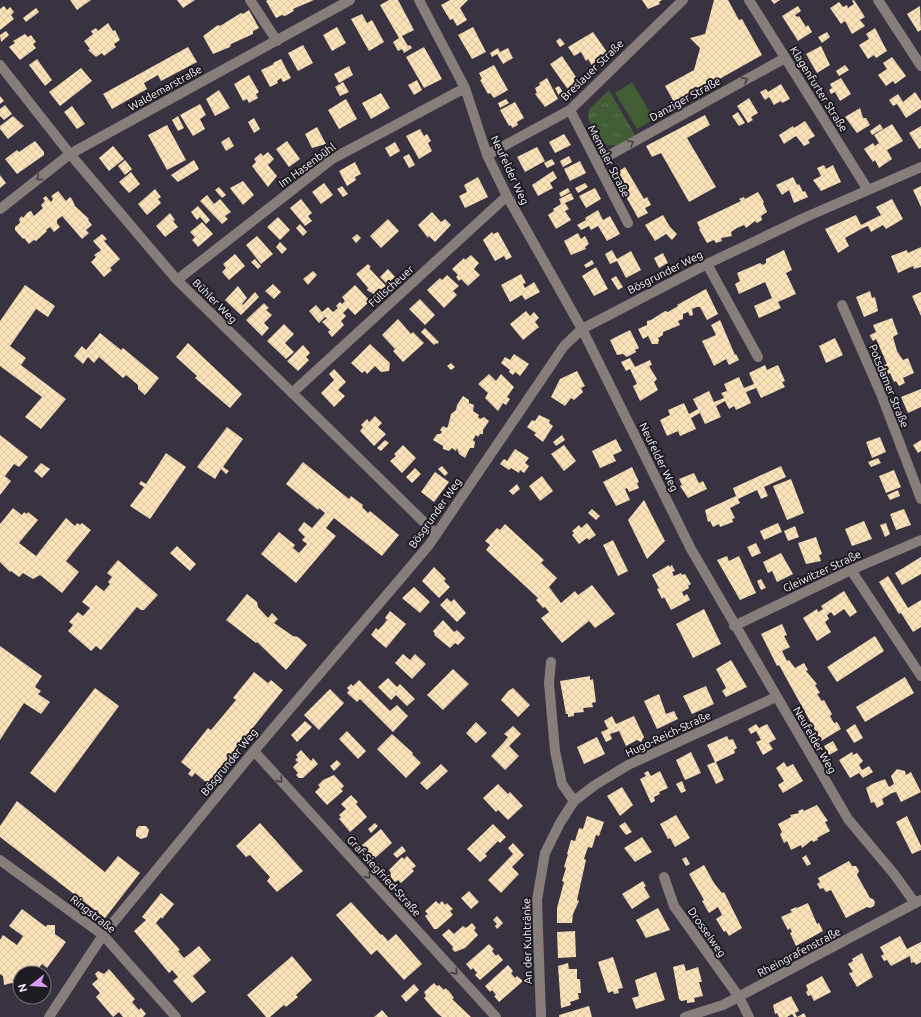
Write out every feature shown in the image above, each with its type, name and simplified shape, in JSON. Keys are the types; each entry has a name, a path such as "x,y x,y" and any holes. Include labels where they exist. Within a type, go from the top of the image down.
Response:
{"street":[{"path":"250,0 277,41"},
{"name":"Waldemarstraße","path":"0,209 70,154 350,0"},
{"name":"Neufelder Weg","path":"419,0 465,88 487,155 507,196 582,329 692,549 734,626 848,819 918,902"},
{"name":"Breslauer Straße","path":"487,155 570,110 683,0"},
{"name":"Klagenfurter Straße","path":"749,0 868,190"},
{"path":"878,0 921,66"},
{"name":"Danziger Straße","path":"597,162 785,58"},
{"name":"Bühler Weg","path":"0,65 70,154 177,280 436,534"},
{"name":"Im Hasenbühl","path":"177,280 332,159 465,88"},
{"name":"Memeler Straße","path":"570,110 628,223"},
{"name":"Bösgrunder Weg","path":"49,1017 103,936 254,751 429,545 564,346 582,329 707,264 921,167"},
{"name":"Füllscheuer","path":"292,393 507,196"},
{"path":"707,264 758,357"},
{"name":"Potsdamer Straße","path":"842,305 881,394 921,499"},
{"name":"Gleiwitzer Straße","path":"734,626 851,570 921,540"},
{"path":"851,570 921,676"},
{"path":"551,662 549,684 555,750 562,784 574,801"},
{"name":"Hugo-Reich-Straße","path":"574,801 595,785 628,765 776,696"},
{"name":"Graf-Siegfried-Straße","path":"254,751 496,1017"},
{"name":"An der Kuhtränke","path":"541,1017 538,900 545,853 560,822 574,801"},
{"name":"Ringstraße","path":"0,860 103,936 176,1017"},
{"name":"Drosselweg","path":"664,877 674,906 739,997 749,1017"},
{"name":"Rheingrafenstraße","path":"685,1017 723,1005 918,902"}],"green space":[{"path":"632,82 654,119 637,129 615,93"},
{"path":"609,90 635,135 616,146 607,145 601,140 588,119 589,109"}],"building":[{"path":"70,0 91,0 77,10"},
{"path":"177,0 195,0 183,8"},
{"path":"314,0 293,9 294,11 285,16 282,15 276,18 266,1"},
{"path":"389,0 398,0 414,30 402,36 408,46 410,45 412,48 404,53 402,49 398,51 393,42 399,38 380,5"},
{"path":"450,0 468,0 460,8 467,20 457,26 453,19 450,20 441,5"},
{"path":"642,0 662,0 659,2 660,4 648,9"},
{"path":"714,0 728,0 739,20 742,19 762,55 675,104 665,86 694,70 700,48 690,38 705,34"},
{"path":"771,0 780,0 774,4"},
{"path":"854,0 865,17 860,20 865,26 852,34 845,21 841,24 830,8 839,2 843,7 847,5 848,8 854,4 852,1"},
{"path":"4,6 7,10 10,7 14,12 11,15 14,19 0,30 0,9"},
{"path":"798,6 801,11 795,15 797,17 799,16 806,27 808,25 812,32 798,41 782,16"},
{"path":"920,6 921,30 918,32 907,14"},
{"path":"36,8 39,12 26,22 23,18"},
{"path":"249,10 259,28 253,31 253,34 231,44 230,47 213,54 203,36 218,25 220,26 241,13 243,14"},
{"path":"362,14 367,23 372,20 384,42 369,51 351,19"},
{"path":"108,23 113,31 115,30 120,40 114,44 116,47 104,56 102,53 96,57 88,50 90,49 84,41 93,34 91,31 96,28 98,31"},
{"path":"337,27 346,43 332,51 323,35"},
{"path":"473,27 486,52 472,59 458,35"},
{"path":"875,28 887,51 876,58 874,55 868,59 859,45 869,39 866,34"},
{"path":"6,31 9,35 1,42 0,35"},
{"path":"593,32 609,55 592,66 588,59 586,61 581,52 574,56 568,47"},
{"path":"827,32 830,37 822,43 818,37"},
{"path":"25,34 28,37 31,35 36,42 33,44 36,48 20,60 9,47 15,43 13,41"},
{"path":"560,38 565,44 560,47 556,41"},
{"path":"303,45 313,63 298,71 288,53"},
{"path":"821,46 830,65 817,73 806,54"},
{"path":"188,47 197,62 161,81 158,75 144,83 147,89 112,109 103,94"},
{"path":"424,47 442,79 424,88 406,57"},
{"path":"498,48 500,52 508,48 513,58 503,64 497,54 492,57 490,53"},
{"path":"562,56 580,83 569,91 550,64"},
{"path":"892,57 906,76 895,84 893,81 886,86 878,75 887,69 883,63"},
{"path":"37,59 52,80 45,86 29,65"},
{"path":"281,59 291,78 283,82 281,78 277,81 278,83 270,87 261,70"},
{"path":"494,65 508,90 494,98 490,93 488,94 480,80 482,79 479,73"},
{"path":"845,65 849,70 839,76 836,71"},
{"path":"349,66 353,75 339,83 334,74"},
{"path":"81,68 92,81 60,106 49,92"},
{"path":"249,75 259,92 256,94 258,98 249,103 247,99 243,101 234,84"},
{"path":"547,78 558,99 545,107 535,94 537,93 535,88 540,85 539,83"},
{"path":"841,78 851,94 840,101 835,92 831,94 829,90 832,88 830,84"},
{"path":"417,80 422,90 414,95 408,85"},
{"path":"343,82 349,92 340,96 335,87"},
{"path":"781,84 790,99 782,103 781,101 774,105 769,97 765,100 760,92 766,89 768,92"},
{"path":"559,86 565,95 560,98 555,88"},
{"path":"219,90 230,108 215,116 206,99"},
{"path":"915,92 921,101 921,108 906,118 897,104 893,106 889,100 898,94 903,102"},
{"path":"381,93 390,108 371,119 362,103"},
{"path":"0,96 4,101 0,104"},
{"path":"749,98 758,113 751,117 753,120 748,123 737,106"},
{"path":"346,99 357,119 339,129 328,110"},
{"path":"506,99 509,103 500,108 498,103"},
{"path":"515,102 524,118 517,122 518,125 512,128 511,125 509,126 500,110"},
{"path":"200,104 206,115 200,119 205,129 193,136 180,115"},
{"path":"5,105 12,114 4,120 0,116 0,109"},
{"path":"72,106 85,124 77,129 64,112"},
{"path":"860,108 863,118 866,118 870,125 857,133 845,117"},
{"path":"738,112 745,123 739,126 732,116"},
{"path":"705,115 710,125 687,138 716,187 689,202 661,153 652,157 646,146"},
{"path":"13,116 24,126 8,139 0,129 0,126"},
{"path":"178,116 184,128 178,131 172,120"},
{"path":"254,118 260,129 254,133 248,122"},
{"path":"805,121 815,136 808,140 810,143 804,146 796,136 784,144 779,135 793,126 794,128"},
{"path":"880,124 883,129 872,135 870,131"},
{"path":"892,124 903,141 887,150 892,159 879,168 875,160 873,162 864,149 873,143 875,146 879,143 874,135"},
{"path":"167,125 186,160 167,170 148,135"},
{"path":"921,126 921,148 919,149 909,133"},
{"path":"317,127 326,144 312,148 305,134"},
{"path":"420,129 424,136 427,134 431,141 428,143 432,151 419,159 406,136"},
{"path":"564,134 571,145 555,153 549,142"},
{"path":"229,137 234,146 226,151 221,142"},
{"path":"35,141 44,152 44,155 17,174 5,159 17,150 19,152"},
{"path":"287,141 300,159 289,167 276,149"},
{"path":"395,142 400,151 390,157 385,148"},
{"path":"113,146 124,159 109,171 99,158"},
{"path":"537,147 545,161 525,172 517,157"},
{"path":"268,152 274,159 268,165 277,176 268,187 252,166 256,162 254,159 261,153 263,156"},
{"path":"409,154 415,165 409,168 403,157"},
{"path":"569,156 572,162 563,167 560,161"},
{"path":"552,159 555,164 547,168 544,163"},
{"path":"125,160 132,169 125,175 118,166"},
{"path":"194,160 199,169 178,182 171,175"},
{"path":"580,161 586,173 570,181 564,169"},
{"path":"355,162 361,174 355,177 356,180 347,186 339,171"},
{"path":"824,165 826,169 833,165 841,182 821,191 813,180 821,176 817,168"},
{"path":"625,167 644,199 647,197 651,205 645,208 648,213 638,218 616,179 618,178 616,173"},
{"path":"553,171 557,178 550,183 553,188 538,196 532,185"},
{"path":"131,172 140,184 129,193 119,182"},
{"path":"0,175 6,183 0,188"},
{"path":"478,177 488,197 465,208 459,196 467,192 464,185"},
{"path":"793,177 797,185 799,184 803,192 805,191 808,197 794,203 789,190 782,195 776,185"},
{"path":"243,181 254,195 243,205 230,188"},
{"path":"324,183 333,195 321,204 312,192"},
{"path":"585,183 588,187 578,193 575,188"},
{"path":"342,186 348,194 343,197 337,189"},
{"path":"921,186 921,207 913,190"},
{"path":"219,187 226,195 222,198 215,190"},
{"path":"568,188 570,192 561,197 559,193"},
{"path":"595,188 601,199 586,208 579,196"},
{"path":"155,189 161,197 158,199 161,203 147,215 138,204"},
{"path":"58,191 66,201 70,197 75,206 89,219 88,220 92,225 86,230 89,233 82,239 62,216 57,220 60,227 54,232 50,227 36,241 34,240 29,244 15,230 15,227 20,223 19,219 22,216 23,218 28,212 31,211 34,216 43,208 41,205 45,201 43,198 46,196 51,202 53,199 51,196"},
{"path":"758,192 764,202 763,203 767,212 761,216 762,220 757,223 755,221 746,228 744,225 737,228 731,232 732,236 721,238 722,241 716,243 714,240 707,243 699,229 697,222 741,201 739,199 744,197 745,199"},
{"path":"571,193 574,199 565,203 569,209 565,211 571,220 556,229 548,215 554,211 553,209 561,204 559,199"},
{"path":"207,195 214,204 220,199 231,212 225,216 228,219 222,224 200,201"},
{"path":"301,199 312,213 308,216 312,221 305,226 290,208"},
{"path":"892,199 903,219 886,229 883,225 871,232 868,226 863,228 845,238 849,246 838,253 825,229 856,215 861,225 881,215 876,207"},
{"path":"198,206 210,220 206,224 200,217 197,220 191,212"},
{"path":"598,210 603,220 610,216 620,234 607,241 598,226 591,230 589,226 581,230 577,225"},
{"path":"432,212 441,222 445,219 451,225 435,242 429,236 428,238 418,225"},
{"path":"170,213 175,220 173,221 178,227 165,237 156,226"},
{"path":"663,215 670,227 677,234 672,240 666,234 655,241 645,225"},
{"path":"278,217 290,230 280,240 267,227"},
{"path":"388,219 399,231 381,248 370,236"},
{"path":"202,222 213,234 198,247 192,240 195,237 190,232"},
{"path":"300,224 307,232 303,236 296,228"},
{"path":"492,232 493,234 498,232 512,257 506,260 504,256 495,261 483,240"},
{"path":"578,233 581,239 585,236 589,244 585,247 586,249 571,255 564,241"},
{"path":"102,234 107,239 104,241 120,259 110,268 112,270 104,277 91,262 96,257 94,255 101,250 93,241"},
{"path":"357,234 361,238 356,243 352,238"},
{"path":"257,236 273,254 261,264 246,245"},
{"path":"280,242 287,249 282,254 276,247"},
{"path":"921,247 921,267 914,269 913,266 898,273 891,256 907,250 908,253"},
{"path":"612,250 617,259 631,251 641,270 626,278 617,261 610,264 605,254"},
{"path":"784,250 792,270 786,273 796,294 778,302 781,308 759,318 754,306 772,298 765,282 739,294 735,284 740,281 737,273 760,263 763,265 766,263 766,259"},
{"path":"663,253 668,263 659,268 654,258"},
{"path":"235,254 245,266 229,280 222,272 226,268 223,264"},
{"path":"471,255 479,263 474,269 480,275 468,286 461,279 459,281 456,277 458,275 452,269 464,258 465,260"},
{"path":"255,259 261,266 258,269 251,262"},
{"path":"592,260 594,264 586,268 584,265"},
{"path":"368,264 371,267 369,268 386,286 375,295 367,290 368,288 356,274"},
{"path":"596,267 608,289 594,296 582,276"},
{"path":"388,269 395,277 387,284 380,277"},
{"path":"313,271 317,275 308,285 303,279"},
{"path":"521,274 526,283 523,284 525,288 534,282 540,292 525,300 522,295 510,302 501,285"},
{"path":"447,275 459,286 453,291 457,295 444,308 427,290 440,278 442,280"},
{"path":"616,276 623,287 618,290 611,279"},
{"path":"273,284 281,292 274,299 265,291"},
{"path":"25,285 55,306 48,317 36,309 10,346 26,358 21,365 66,399 41,429 25,417 42,397 0,366 0,321"},
{"path":"355,285 370,301 355,315 348,308 343,313 346,316 341,321 344,325 332,337 328,332 330,330 322,322 327,318 325,317 319,323 309,311 316,305 322,312 328,307 333,312 338,308 336,306 340,302 342,304 345,301 342,297"},
{"path":"238,286 247,298 242,304 243,305 255,292 259,297 241,315 225,300"},
{"path":"706,289 718,314 707,320 700,307 697,307 692,309 693,315 690,316 688,312 683,314 683,319 678,321 680,325 663,332 663,335 658,338 658,344 652,344 648,336 643,339 638,329 647,325 647,321 665,311 668,312 678,306 677,305"},
{"path":"870,291 872,298 875,297 878,311 864,317 856,297"},
{"path":"921,292 921,316 912,296"},
{"path":"420,299 435,315 425,325 409,309"},
{"path":"264,303 269,308 266,310 272,315 264,323 269,328 262,336 246,320"},
{"path":"526,311 530,316 534,312 539,318 535,322 539,327 523,340 510,324"},
{"path":"892,318 898,334 893,337 897,351 903,360 908,358 914,373 903,378 905,383 899,386 896,381 894,382 890,373 886,375 882,366 887,364 876,339 873,341 870,336 876,332 873,325"},
{"path":"398,319 411,334 413,332 424,343 403,362 393,351 395,349 382,335"},
{"path":"720,320 735,355 736,354 739,360 729,365 726,359 714,366 702,341 716,335 711,325"},
{"path":"284,324 294,334 285,343 294,352 286,359 267,341"},
{"path":"425,328 439,342 437,344 436,343 434,345 421,332"},
{"path":"630,330 639,348 635,350 636,352 627,357 623,354 617,355 610,340"},
{"path":"100,333 121,350 123,348 159,378 145,395 138,389 138,385 126,375 123,378 99,357 94,363 88,357 83,364 74,356 82,346 86,350"},
{"path":"835,338 843,355 826,363 819,346"},
{"path":"188,343 242,394 230,408 195,378 197,376 176,357"},
{"path":"370,344 390,363 389,371 381,372 375,366 367,374 365,371 362,373 351,363"},
{"path":"303,345 310,353 306,357 309,360 298,371 287,361"},
{"path":"514,354 529,364 520,376 515,372 513,375 509,372 510,370 501,363 505,357 510,360"},
{"path":"630,358 635,367 650,360 652,365 649,366 657,379 654,382 658,390 640,401 633,386 637,384 630,369 626,371 621,362"},
{"path":"451,363 455,367 451,370 447,366"},
{"path":"765,365 767,370 778,365 785,381 782,382 785,387 761,398 756,388 746,392 751,403 736,410 734,406 729,409 725,401 716,406 721,417 705,424 700,413 691,418 696,429 680,436 678,431 667,436 660,420 670,415 668,410 684,403 689,414 698,409 693,399 709,391 714,402 724,398 721,393 727,391 724,384 739,377 744,388 754,384 749,373"},
{"path":"334,369 346,382 338,390 345,396 334,407 321,393 334,380 329,374"},
{"path":"577,371 585,386 581,388 583,392 574,400 571,398 565,406 551,397 560,379"},
{"path":"489,374 496,381 501,374 514,387 507,397 510,399 506,405 503,403 498,411 485,398 488,393 478,384"},
{"path":"921,389 921,407 908,413 901,397"},
{"path":"463,396 469,400 469,403 474,405 473,411 479,415 478,417 480,419 484,417 489,421 483,430 483,434 480,434 478,437 476,435 473,440 475,442 474,448 470,448 465,458 459,454 457,448 456,451 452,448 449,451 443,449 443,446 433,440 437,434 442,432 440,430 443,426 447,428 451,414 456,410 457,405"},
{"path":"539,415 550,420 549,423 553,426 543,442 534,435 536,433 527,427 532,420 535,421"},
{"path":"375,416 382,423 378,427 386,434 374,446 360,431 363,427 361,425 367,419 369,422"},
{"path":"227,427 243,439 223,467 229,471 226,474 221,469 215,479 197,467"},
{"path":"0,435 28,457 19,467 14,464 5,476 11,481 0,495"},
{"path":"562,435 565,440 556,446 553,442"},
{"path":"880,437 886,452 872,458 866,442"},
{"path":"616,439 622,451 613,455 616,461 600,468 592,451"},
{"path":"385,440 389,443 381,451 377,448"},
{"path":"921,440 921,451 918,453 913,445"},
{"path":"403,445 416,458 402,473 390,461 396,456 394,454"},
{"path":"564,445 576,461 564,471 551,454"},
{"path":"515,449 529,458 525,463 529,466 524,473 520,470 519,473 511,468 509,470 500,464 504,459 507,461"},
{"path":"166,453 186,467 150,519 130,506 144,487 139,484 141,481 146,484"},
{"path":"878,458 881,463 871,467 868,462"},
{"path":"303,462 349,499 351,496 363,505 362,507 368,513 370,511 399,535 382,556 334,518 326,528 336,536 296,583 261,554 279,532 295,545 293,548 299,553 307,544 302,540 305,537 298,530 304,522 312,528 325,513 319,508 318,510 286,484"},
{"path":"41,463 50,469 42,478 34,471"},
{"path":"442,466 448,473 445,476 438,469"},
{"path":"781,466 786,477 764,487 768,496 761,499 757,490 738,499 740,503 730,508 735,518 732,519 733,522 720,527 719,524 713,527 710,521 708,522 705,510 736,496 733,488"},
{"path":"632,467 639,482 637,483 639,488 629,492 627,488 625,489 630,500 616,506 603,482"},
{"path":"415,468 421,474 412,483 406,477"},
{"path":"894,470 901,487 886,493 879,476"},
{"path":"435,472 449,482 434,502 421,492"},
{"path":"694,473 699,483 703,481 707,489 688,498 680,486 682,485 679,479"},
{"path":"542,476 553,491 540,501 529,486"},
{"path":"791,479 804,513 787,520 773,486"},
{"path":"517,484 520,489 513,495 509,491"},
{"path":"898,490 900,496 890,500 887,495"},
{"path":"644,500 665,541 647,559 628,520"},
{"path":"13,508 22,515 24,512 27,514 28,512 38,520 19,543 36,556 66,518 75,526 77,523 80,525 82,523 91,530 66,561 79,572 62,593 40,575 33,579 23,573 19,577 11,571 10,572 0,562 0,524"},
{"path":"592,509 600,516 596,520 588,513"},
{"path":"904,509 911,525 896,530 890,514"},
{"path":"864,521 872,539 852,546 845,529"},
{"path":"587,523 596,535 589,540 587,538 579,544 572,535 574,533 572,531 579,525 581,528"},
{"path":"778,523 782,532 764,540 760,531"},
{"path":"886,523 890,534 885,537 880,525"},
{"path":"505,524 544,560 541,563 557,578 549,587 561,603 575,591 578,595 592,585 615,614 595,628 589,621 562,643 541,618 549,612 536,600 538,598 486,550 490,545 485,541 497,528 500,530"},
{"path":"795,526 799,537 788,541 784,531"},
{"path":"816,537 822,554 819,555 821,561 806,564 798,543"},
{"path":"613,540 628,571 618,576 603,545"},
{"path":"756,543 761,553 752,557 747,547"},
{"path":"177,546 196,564 190,571 170,553"},
{"path":"781,553 793,574 777,582 772,571 768,573 763,562"},
{"path":"727,556 729,561 739,556 756,593 740,600 717,560"},
{"path":"921,557 921,574 902,585 895,573"},
{"path":"118,560 158,595 144,610 137,607 101,650 96,646 91,651 68,631 73,625 69,622 78,612 83,616 90,608 82,602 96,585 104,591 110,584 108,582 112,577 107,573"},
{"path":"669,565 669,567 672,565 675,571 672,572 674,576 681,573 682,575 685,574 691,584 688,586 689,588 682,592 684,596 687,594 690,600 671,610 664,597 662,599 657,589 659,588 652,575"},
{"path":"434,567 446,579 444,581 450,587 439,598 422,581"},
{"path":"888,576 908,608 921,600 921,627 913,632 901,613 899,614 879,582"},
{"path":"761,579 766,588 761,590 757,581"},
{"path":"414,587 430,602 420,613 402,598"},
{"path":"844,591 857,612 850,617 844,609 834,616 831,612 827,615 829,619 825,622 831,632 817,641 803,618 817,609 818,612 823,609 821,606"},
{"path":"247,594 257,602 258,607 268,618 272,613 278,619 274,623 293,636 298,637 307,645 286,670 257,642 256,643 226,620"},
{"path":"447,598 451,602 454,599 466,613 457,622 440,605"},
{"path":"704,609 721,644 693,658 676,624"},
{"path":"390,611 406,624 386,648 371,635 376,628 378,630 387,620 385,618"},
{"path":"443,620 454,632 457,630 465,638 458,645 455,643 450,648 434,635 435,634 433,631"},
{"path":"782,624 787,635 784,636 790,647 782,651 787,661 789,660 795,668 804,663 808,670 806,671 817,684 815,685 820,693 817,694 822,701 824,700 832,714 830,716 834,723 837,722 841,729 821,741 779,665 777,666 761,634"},
{"path":"875,636 884,651 837,682 827,667"},
{"path":"0,646 42,676 35,687 41,691 38,694 50,702 41,714 24,703 0,740"},
{"path":"403,654 410,660 415,654 426,664 412,679 395,663"},
{"path":"731,660 747,687 726,697 722,691 726,688 716,669"},
{"path":"453,669 469,684 443,710 427,695"},
{"path":"254,672 268,683 271,680 283,690 208,784 195,773 192,777 188,774 191,770 181,762 208,728 211,730 236,700 233,698"},
{"path":"590,676 590,680 593,679 596,702 592,703 593,707 583,708 584,712 574,713 574,716 568,717 568,714 566,714 560,681"},
{"path":"905,677 914,693 865,722 856,707"},
{"path":"388,678 397,687 400,684 415,699 407,706 396,695 391,700 378,687"},
{"path":"359,680 390,711 397,705 408,716 393,732 360,699 357,702 347,693 349,690 347,688 351,684 353,686"},
{"path":"706,686 714,704 692,714 683,696"},
{"path":"95,688 119,706 55,793 30,773"},
{"path":"513,688 530,705 518,717 501,700 508,691"},
{"path":"330,689 344,703 319,730 304,715"},
{"path":"659,694 666,714 674,711 678,719 657,729 644,701"},
{"path":"612,716 616,724 634,716 644,737 641,742 637,740 626,746 619,731 610,734 612,739 606,742 601,732 608,729 604,721"},
{"path":"305,721 312,727 297,742 291,735"},
{"path":"476,722 487,733 476,743 466,733"},
{"path":"756,724 759,728 767,724 776,739 769,743 773,749 763,755 756,742 761,740 756,731 751,734 748,729"},
{"path":"855,724 863,738 854,743 846,730"},
{"path":"513,726 521,734 509,746 519,756 505,770 491,756 508,737 504,734"},
{"path":"347,731 366,751 358,759 339,739"},
{"path":"392,734 413,753 412,754 421,763 406,778 377,749"},
{"path":"727,736 729,740 733,739 737,748 734,750 735,753 716,762 724,780 716,784 707,765 715,762 707,745"},
{"path":"597,737 605,754 584,764 577,747"},
{"path":"833,741 838,750 829,755 824,746"},
{"path":"301,750 311,761 313,758 318,764 303,778 299,778 296,775 298,773 293,767 298,762 295,760 298,757 296,755"},
{"path":"691,752 701,773 685,780 676,760"},
{"path":"852,752 853,755 857,753 863,761 859,765 862,770 869,766 873,772 863,778 859,773 850,778 839,760"},
{"path":"337,760 341,764 334,771 330,766"},
{"path":"784,762 787,767 793,764 803,781 783,793 778,785 784,781 776,768"},
{"path":"441,764 448,771 427,790 420,783"},
{"path":"897,769 905,771 906,775 911,772 921,792 901,802 896,792 892,793 882,799 884,804 877,808 874,802 871,803 866,788 885,779 889,787 894,784 891,776"},
{"path":"648,771 651,776 660,771 668,788 659,792 660,794 654,797 655,801 651,803 640,779 646,776 644,773"},
{"path":"334,775 344,786 341,789 343,791 327,805 315,792 320,787 318,785 323,780"},
{"path":"682,781 686,791 681,793 676,784"},
{"path":"498,784 508,794 510,792 523,806 508,820 498,810 496,812 483,798"},
{"path":"622,787 633,805 620,816 607,796"},
{"path":"351,795 358,802 356,804 367,817 350,832 339,819 341,817 339,815 346,809 341,804"},
{"path":"17,801 105,872 118,856 140,873 105,918 0,837 0,826"},
{"path":"817,805 828,821 825,822 830,831 817,838 818,840 813,842 812,840 802,848 801,845 791,850 787,841 784,843 780,834 782,832 778,824 791,817 790,815 799,813 798,811 803,809 804,811"},
{"path":"676,815 690,838 675,847 670,838 668,839 660,824"},
{"path":"587,816 604,822 599,836 596,835 592,848 588,847 584,859 586,860 577,900 579,901 573,914 572,923 557,923 557,908 564,882 562,881 566,868 564,867 567,854 571,840 575,841 579,828 583,829"},
{"path":"907,816 921,846 921,850 912,854 896,822"},
{"path":"625,822 632,832 626,835 619,826"},
{"path":"260,823 303,871 277,892 267,881 270,877 250,855 246,857 236,846"},
{"path":"375,823 378,826 371,833 368,829"},
{"path":"493,824 506,837 500,843 498,841 485,854 487,856 480,862 467,849"},
{"path":"139,826 146,826 149,830 147,837 141,839 136,836 136,830"},
{"path":"381,829 392,843 375,858 368,855 362,845"},
{"path":"642,837 652,852 635,862 624,848"},
{"path":"513,843 524,855 512,867 519,874 501,893 488,880 513,854 508,848"},
{"path":"402,846 406,851 397,858 393,854"},
{"path":"806,855 811,864 807,866 802,858"},
{"path":"407,856 416,866 412,869 414,871 401,883 398,880 395,882 389,875 391,873 389,870 402,857 404,859"},
{"path":"686,857 690,864 686,866 682,859"},
{"path":"849,861 852,866 856,866 859,871 857,875 870,898 875,902 874,906 870,908 867,907 846,918 831,890 826,892 823,888 820,889 817,884 820,882 818,878"},
{"path":"704,865 714,883 722,893 724,892 742,928 729,936 726,931 724,932 716,919 722,915 718,907 709,913 702,901 704,900 689,874"},
{"path":"643,881 646,886 644,887 650,897 632,909 622,894"},
{"path":"469,891 479,902 471,909 461,898"},
{"path":"161,893 174,904 162,919 161,917 156,923 180,950 178,951 184,958 199,946 211,960 193,976 206,992 192,1003 173,981 178,977 172,970 169,973 134,931 146,920 142,917"},
{"path":"436,901 439,904 442,901 445,905 447,903 453,909 450,911 453,915 437,929 434,929 425,916 428,914 425,911"},
{"path":"351,902 388,941 396,934 422,964 404,980 377,950 371,955 336,915"},
{"path":"808,903 817,924 819,923 823,931 796,946 790,933 792,932 790,928 788,930 781,917 792,912 790,910"},
{"path":"658,908 670,930 646,938 636,920"},
{"path":"22,909 46,927 47,925 55,925 55,934 66,942 49,965 12,965 12,983 4,985 3,976 0,974 0,940 3,935 17,945 23,936 9,926"},
{"path":"497,916 503,923 497,929 495,926 497,924 493,920"},
{"path":"472,923 476,928 474,930 478,935 465,948 455,952 452,949 453,947 442,935 449,929 454,934 463,926 466,928"},
{"path":"575,931 576,957 558,958 557,932"},
{"path":"900,936 907,949 921,942 921,962 916,965 914,962 911,963 910,956 891,966 887,960 884,961 881,956 884,954 880,947"},
{"path":"489,944 494,949 492,951 496,956 498,954 503,960 480,980 475,975 477,973 473,968 471,970 466,964"},
{"path":"862,953 873,977 857,987 849,973 853,972 848,964 853,961 852,959"},
{"path":"292,956 312,980 296,995 298,997 286,1007 284,1005 270,1017 266,1017 247,995"},
{"path":"613,957 623,988 618,989 619,993 614,994 613,991 608,993 598,962"},
{"path":"568,963 569,969 577,969 577,979 580,979 581,993 578,993 579,999 570,1002 571,1005 561,1008 558,966"},
{"path":"684,964 686,971 698,967 702,982 699,982 703,996 694,998 695,1002 687,1003 687,1000 681,1001 679,999 673,967"},
{"path":"508,965 513,971 511,973 515,978 517,976 523,981 499,1002 494,996 496,995 492,990 490,992 485,986"},
{"path":"109,969 135,999 132,1002 139,1010 141,1008 146,1014 143,1017 123,1017 119,1012 113,1017 96,997 100,993 92,984 98,979 95,974 98,971 104,974"},
{"path":"656,972 665,1000 636,1009 632,998 639,996 635,980"},
{"path":"822,976 831,992 814,1001 811,995 808,996 806,992 808,990 806,985"},
{"path":"434,983 437,986 439,985 444,990 445,988 449,991 454,998 452,999 471,1017 442,1017 437,1013 424,998 426,996 424,992"},
{"path":"414,984 419,990 406,1002 401,996"},
{"path":"791,996 799,1011 795,1013 797,1017 794,1017 792,1014 787,1017 779,1017 777,1013 775,1014 773,1005"},
{"path":"589,1006 592,1017 559,1017 559,1015"},
{"path":"382,1010 388,1017 374,1017"},
{"path":"804,1013 806,1017 797,1017"}]}
